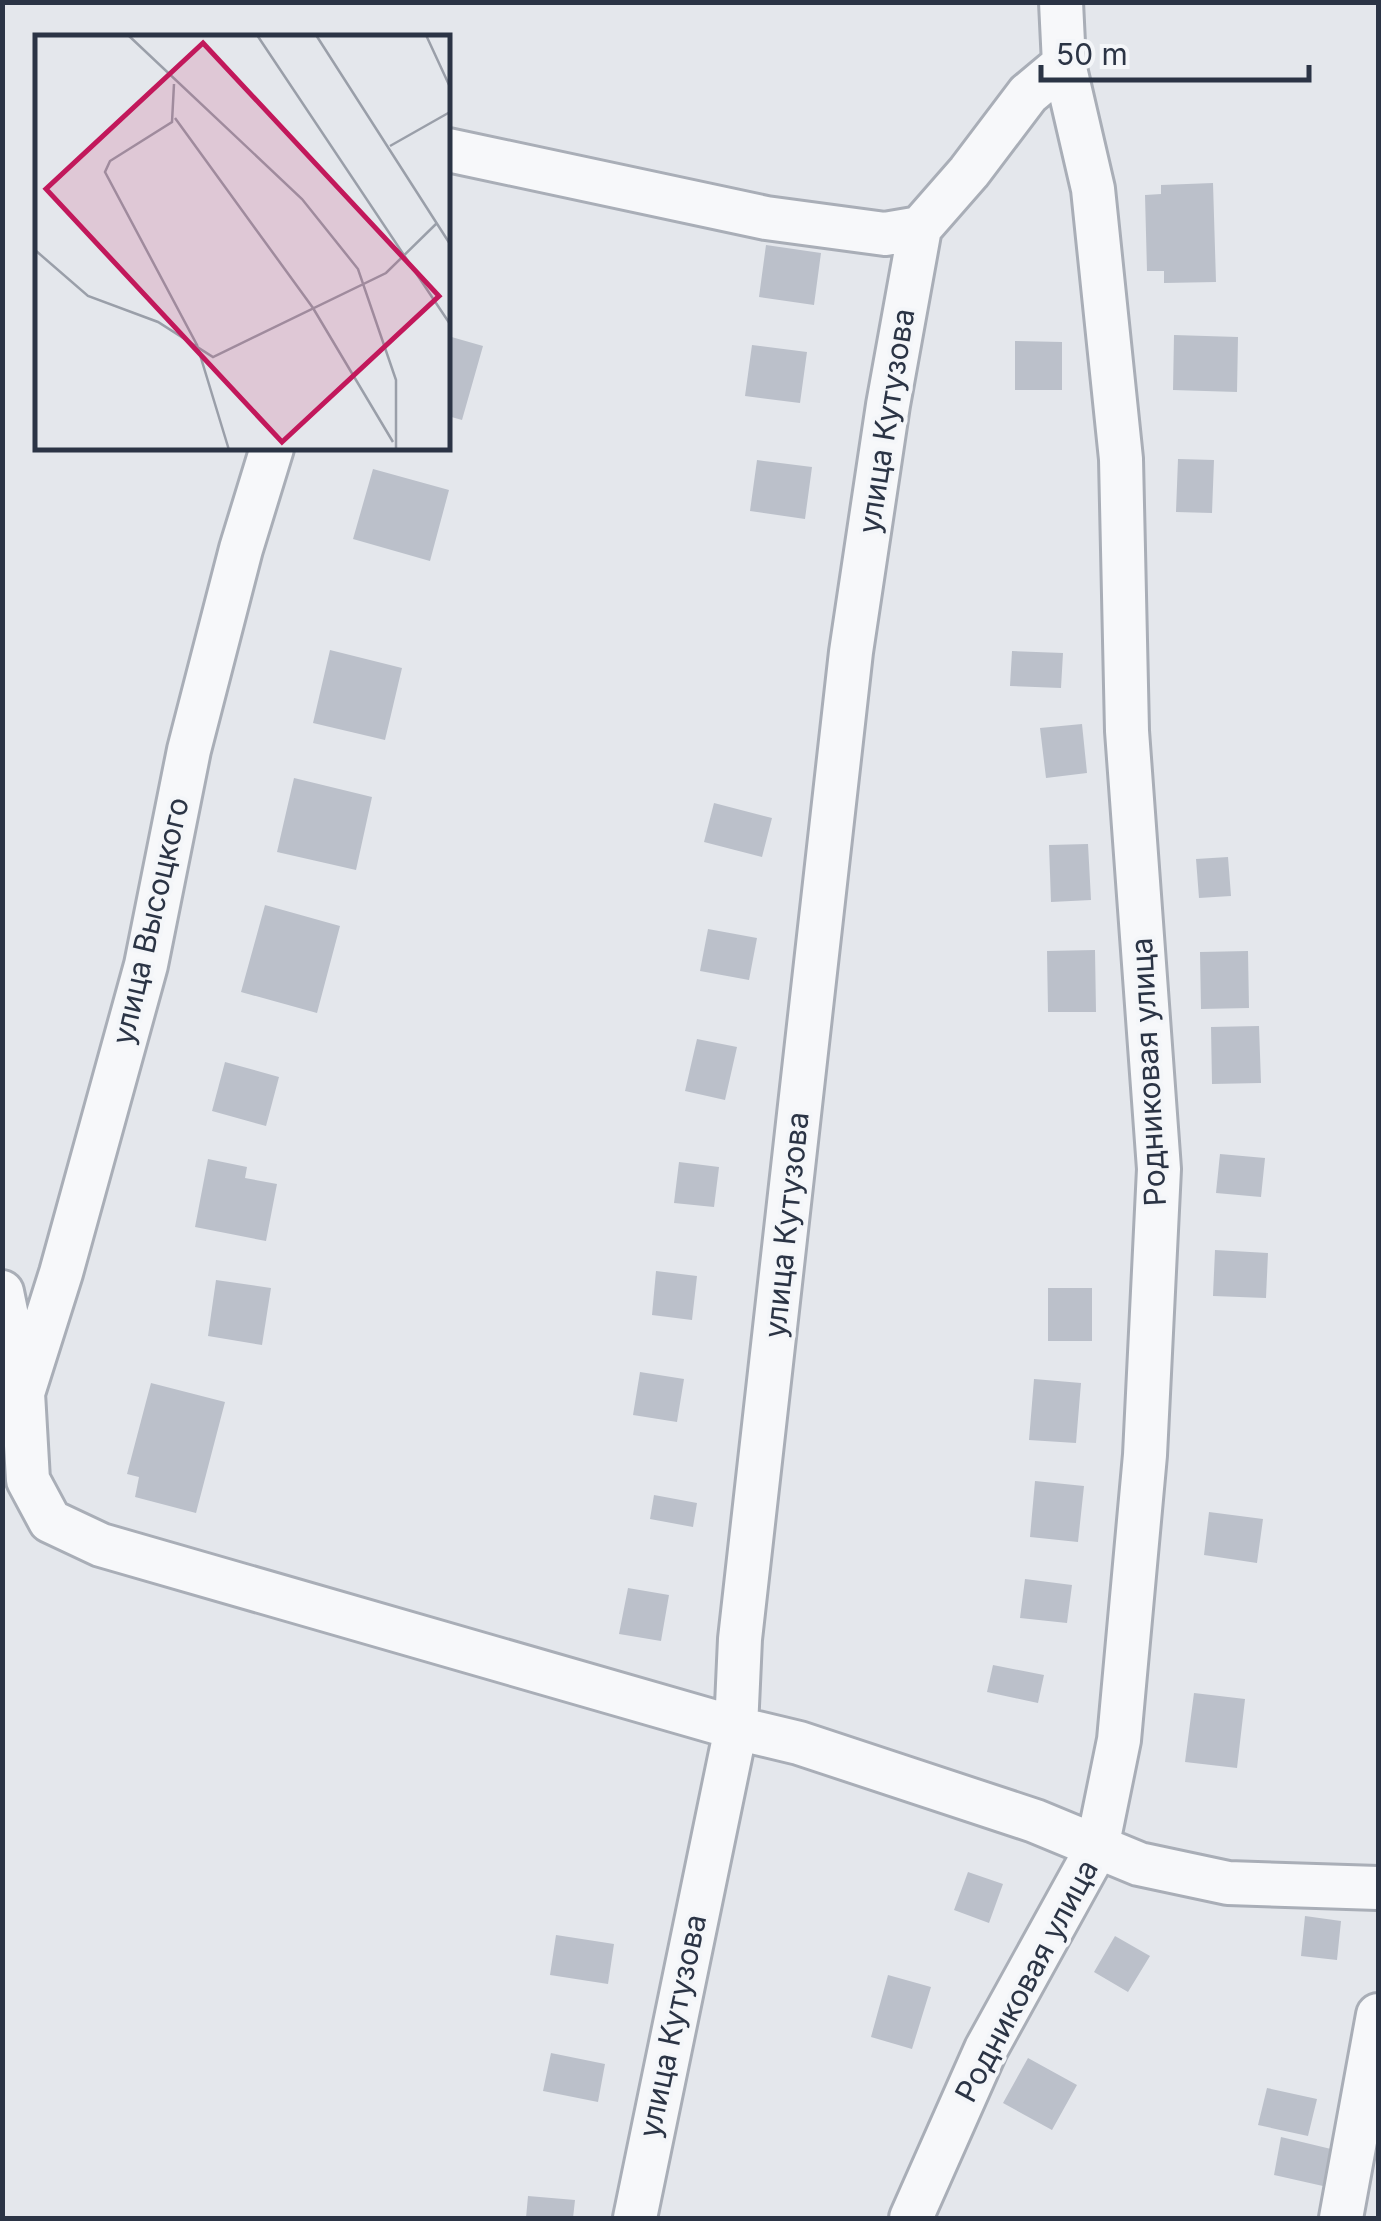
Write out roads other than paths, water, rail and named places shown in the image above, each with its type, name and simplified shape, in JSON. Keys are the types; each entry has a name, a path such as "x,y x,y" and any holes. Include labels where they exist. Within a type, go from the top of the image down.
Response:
{"street":[{"name":"Родниковая улица","path":"911,2218 986,2050 1097,1848 1121,1721 1145,1456 1159,1169 1127,731 1121,459 1093,189 1064,64 1061,2"},
{"path":"450,150 766,218 885,234 920,228 970,172 1028,94 1064,64"},
{"name":"улица Кутузова","path":"635,2218 736,1728 740,1639 851,652 888,405 920,228"},
{"name":"улица Высоцкого","path":"23,1393 61,1273 146,964 189,750 241,549 271,450"},
{"path":"2,1292 23,1393 28,1480 50,1521 101,1546 818,1749 1035,1821 1139,1864 1228,1883 1378,1888"},
{"path":"2,1436 23,1393"},
{"path":"1341,2218 1378,2015"}]}
